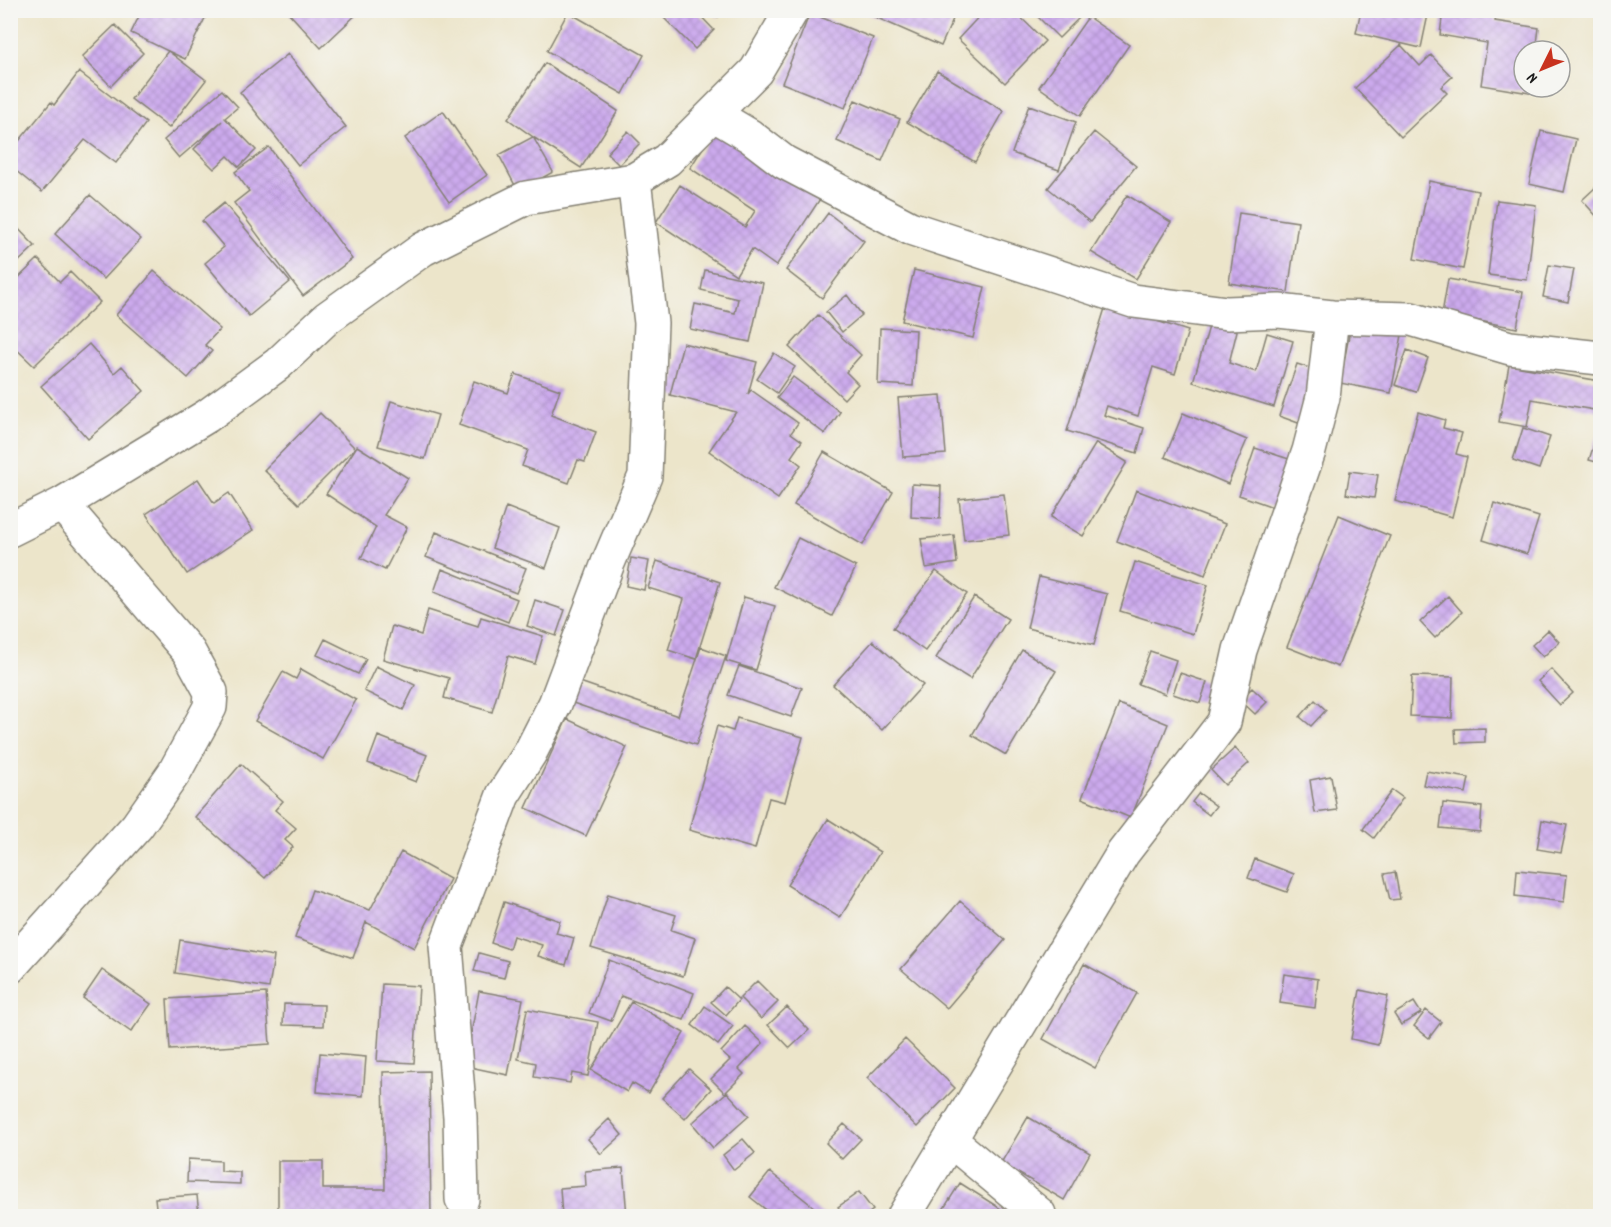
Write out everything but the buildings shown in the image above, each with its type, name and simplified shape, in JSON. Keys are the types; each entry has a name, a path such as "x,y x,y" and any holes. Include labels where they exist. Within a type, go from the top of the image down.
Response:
{"street":[{"path":"10,530 62,504 207,416 278,364 327,318 423,249 526,198 634,180 666,160 756,71 792,10"},
{"path":"713,114 750,136 784,162 866,207 910,228 1133,301 1227,313 1279,311 1332,317 1412,319 1510,348 1600,358"},
{"path":"462,1199 460,1117 446,946 503,795 530,753 555,704 608,563 645,476 651,323 634,180"},
{"path":"904,1216 1123,854 1224,722 1240,650 1309,451 1323,397 1332,317"},
{"path":"10,967 137,826 174,773 210,707 211,692 189,652 62,504"},
{"path":"950,1140 1039,1214 1038,1216"}]}
